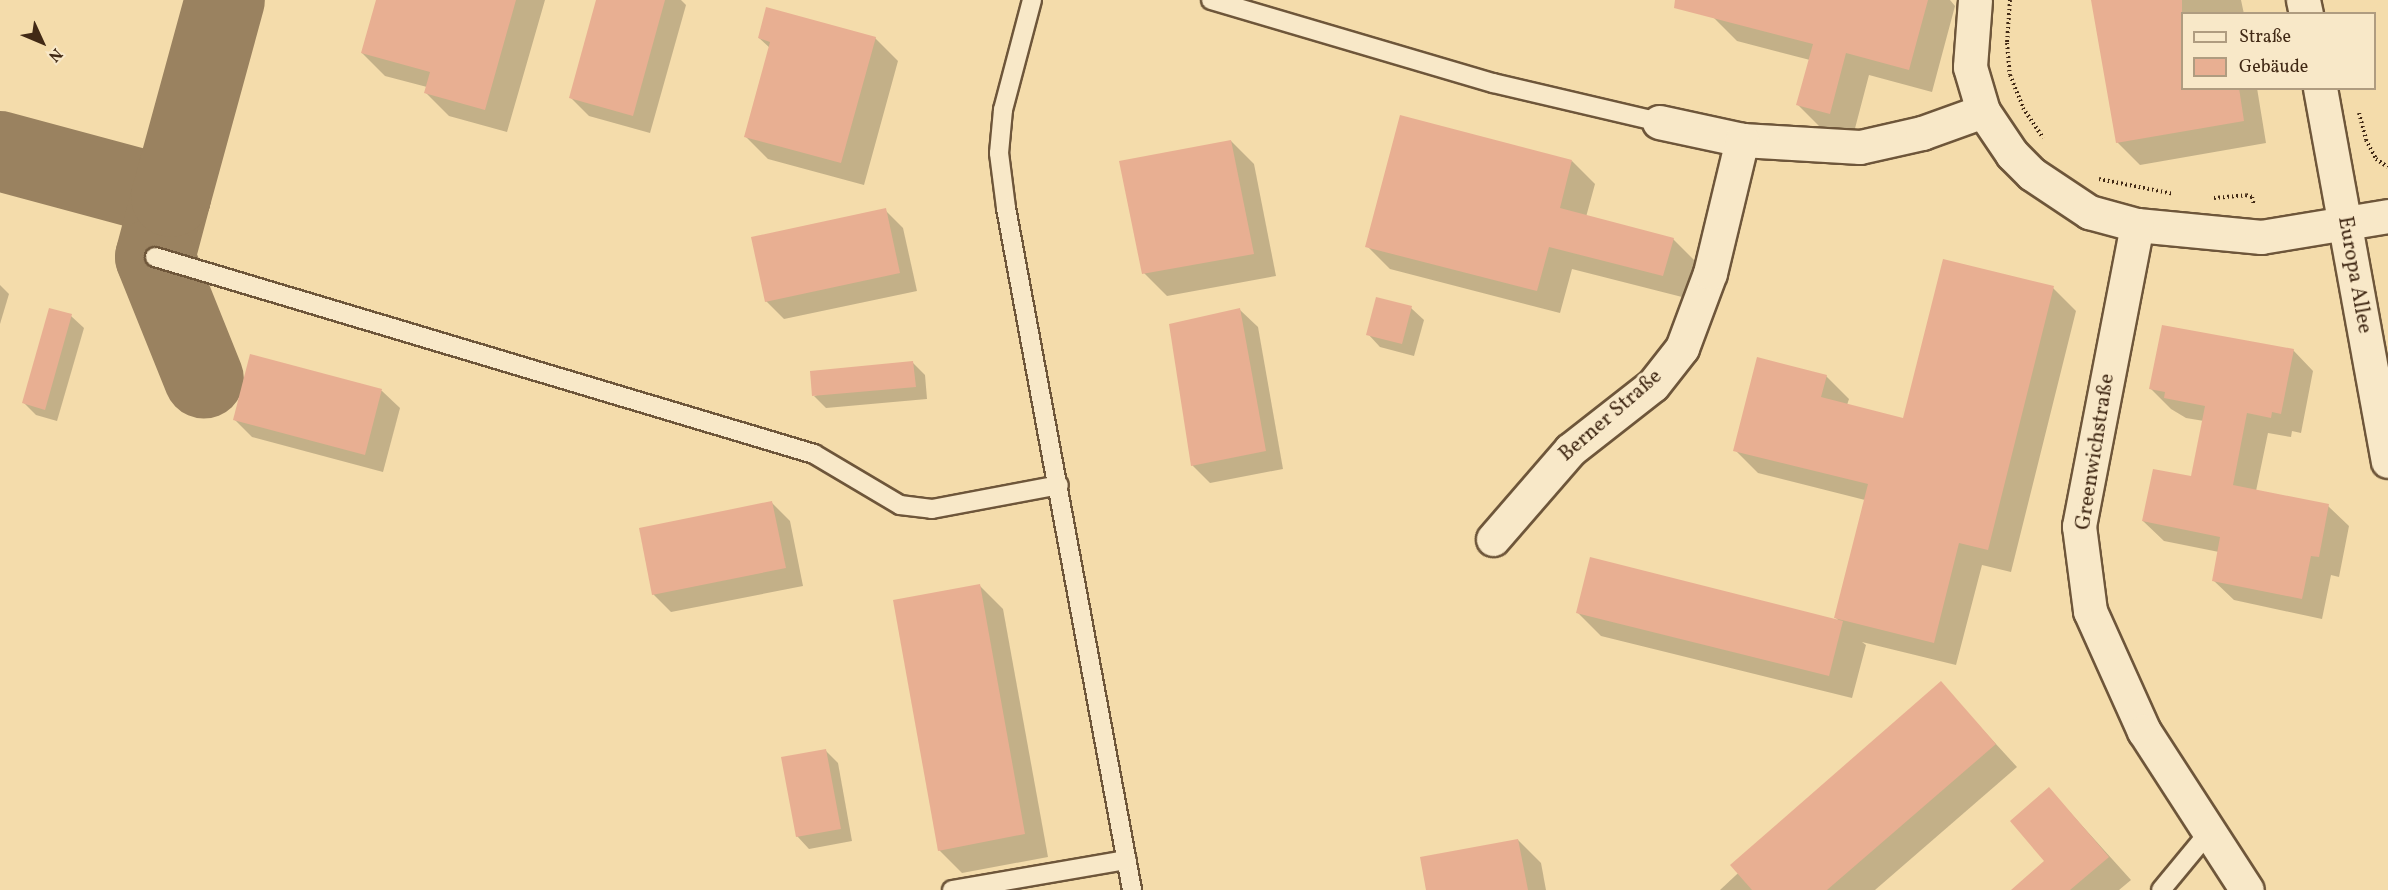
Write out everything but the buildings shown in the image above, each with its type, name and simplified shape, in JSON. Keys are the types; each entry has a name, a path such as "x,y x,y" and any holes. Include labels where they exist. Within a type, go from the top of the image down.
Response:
{"street":[{"path":"1975,0 1970,67 1983,111 2012,154 2064,198 2089,212 2137,225 2262,237 2346,226 2388,216"},
{"name":"Europa Allee","path":"2320,90 2388,461"},
{"path":"1659,122 1742,140 1860,147 1922,133 1983,111"},
{"name":"Berner Straße","path":"1493,539 1532,489 1570,450 1653,385 1682,348 1710,273 1742,140"},
{"name":"Greenwichstraße","path":"2137,225 2079,526 2090,611 2144,731 2247,890"}],"lane":[{"path":"1032,0 1003,110 999,153 1006,207 1132,890"},
{"path":"1211,0 1493,83 1659,122"},
{"path":"155,257 814,454 900,505 932,510 1059,485"},
{"path":"2161,890 2209,832"},
{"path":"952,890 1126,860"}],"path":[{"path":"2010,0 2007,43 2010,75 2023,108 2051,146"},
{"path":"2358,109 2366,140 2376,159 2388,167"},
{"path":"2091,174 2121,185 2178,195"},
{"path":"2211,199 2252,197 2262,237"}],"taxiway":[{"path":"171,197 225,0"},
{"path":"0,151 171,197 155,257 204,379"}]}
